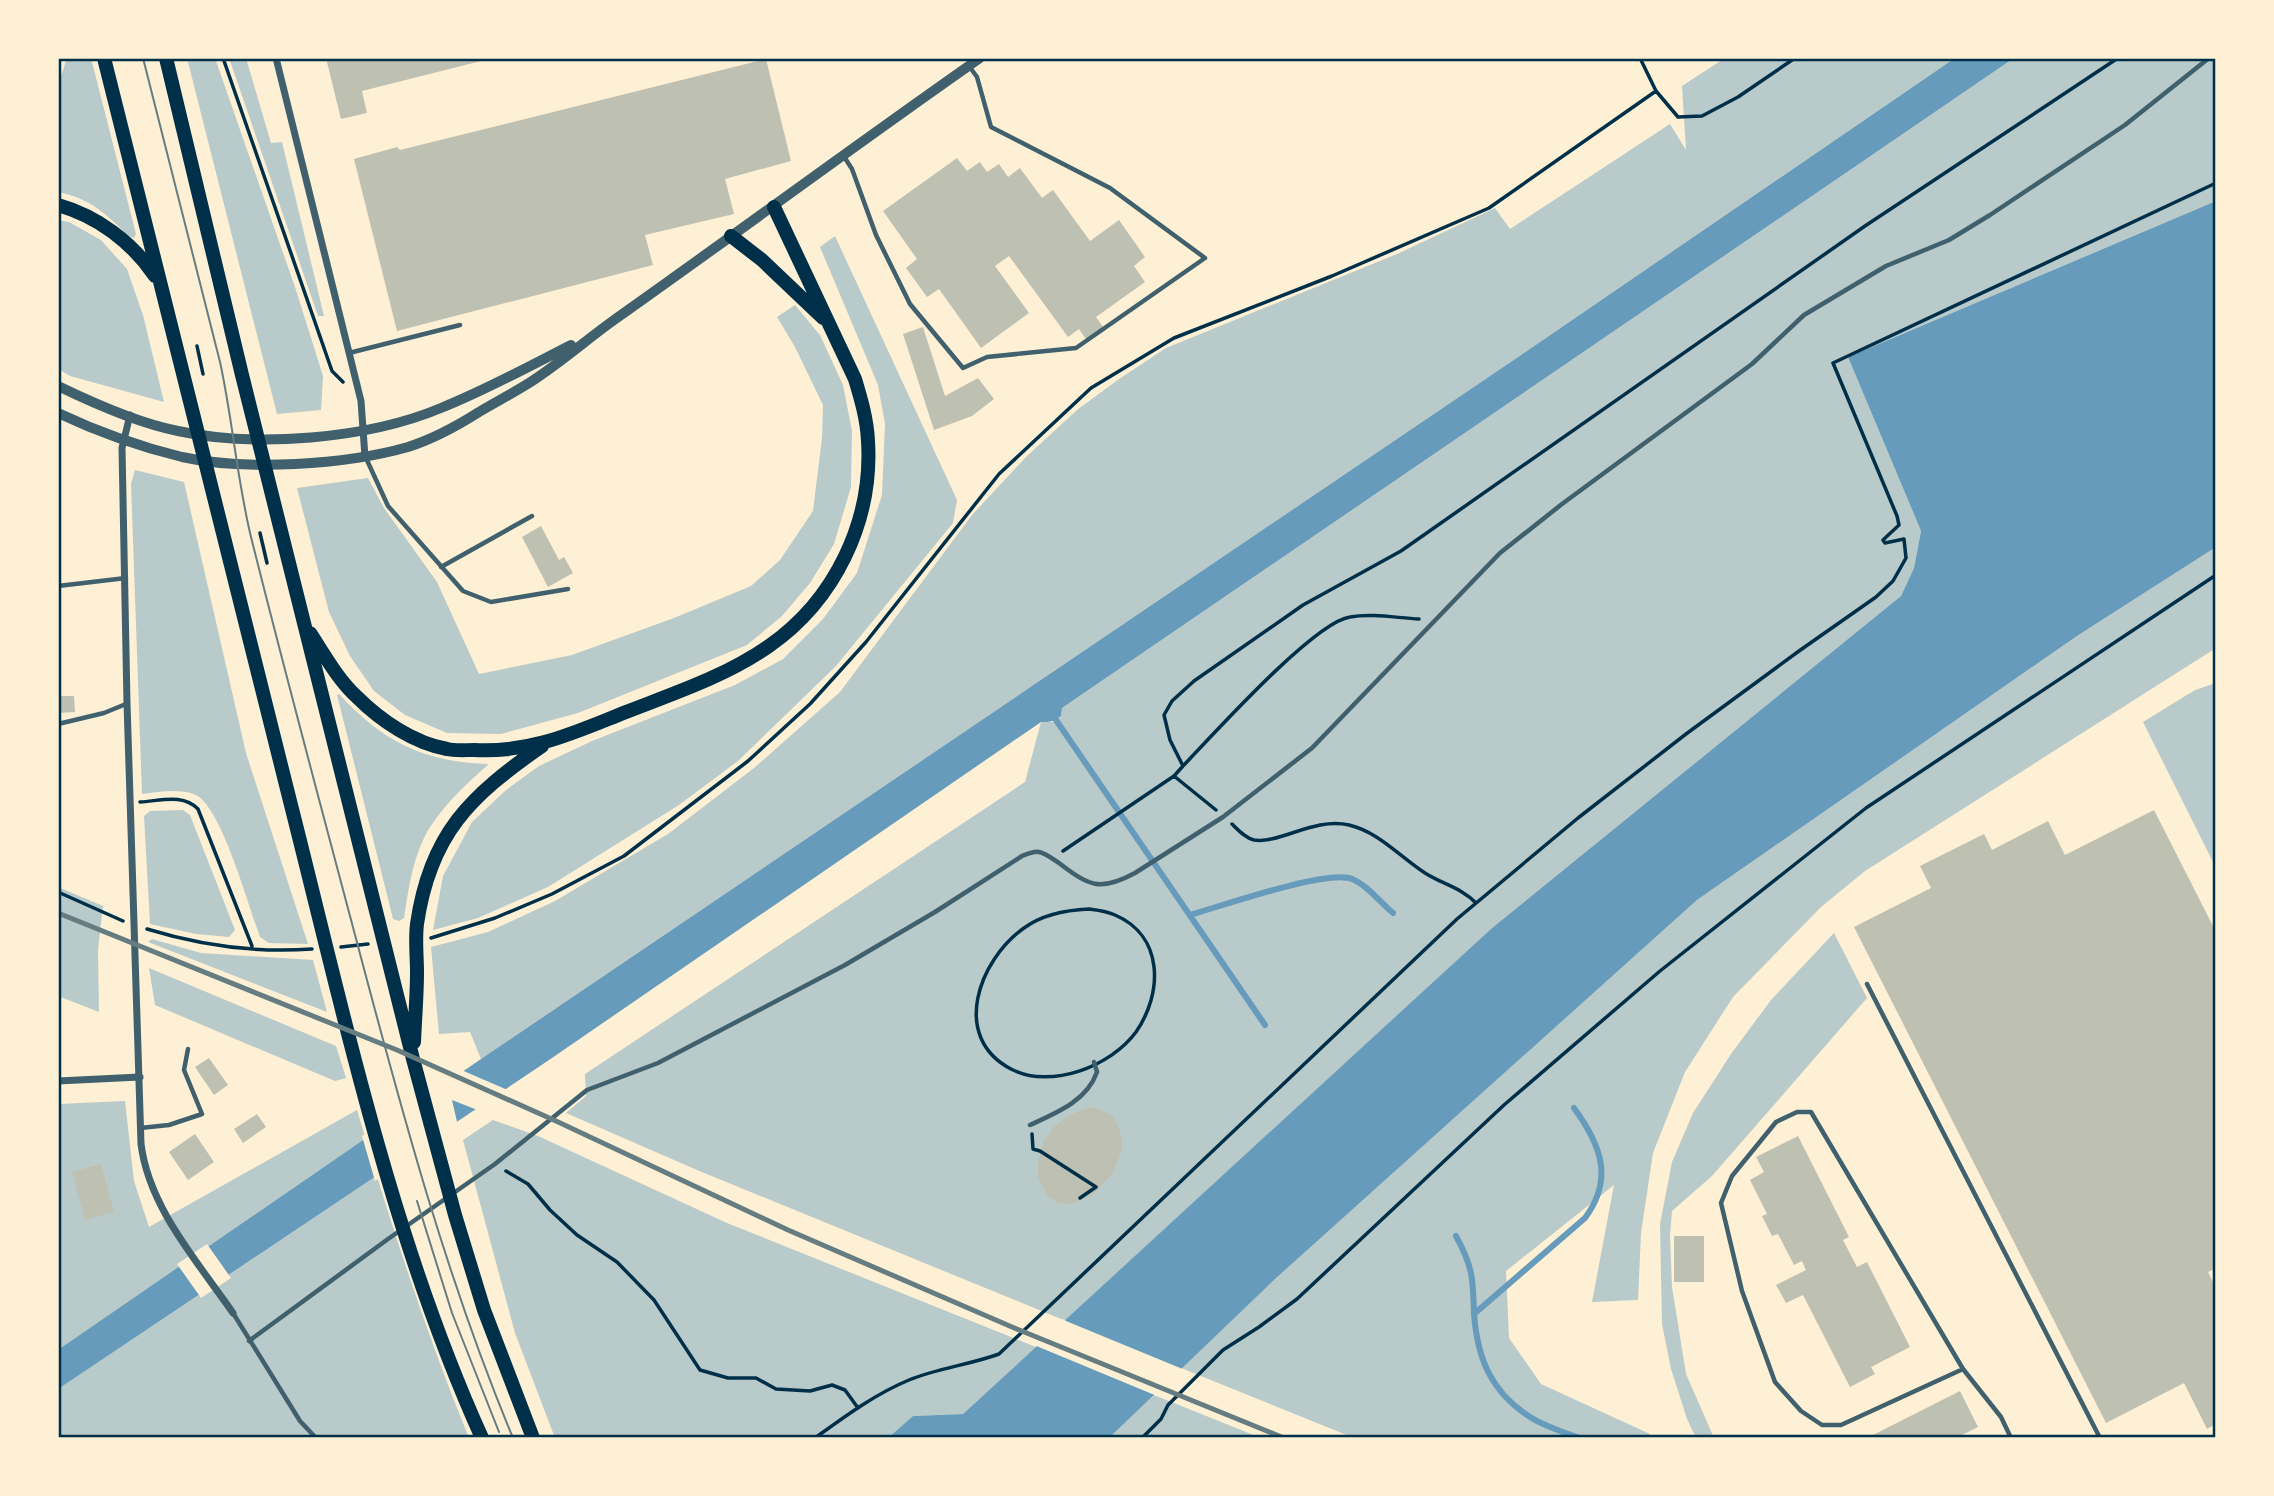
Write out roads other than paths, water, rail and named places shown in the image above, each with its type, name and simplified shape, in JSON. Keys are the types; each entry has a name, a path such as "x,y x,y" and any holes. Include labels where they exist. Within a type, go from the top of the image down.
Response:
{"main road":[{"path":"104,58 209,484 369,1109 415,1264 482,1438"},
{"path":"166,58 251,414 414,1059 484,1310 533,1438"},
{"path":"58,205 98,222 127,244 160,283"},
{"path":"414,1059 417,924 427,877 441,841 457,817 509,769 546,744 701,683 737,666 791,629 811,609 831,583 847,555 863,506 868,468 869,440 864,409 855,379 774,207"},
{"path":"731,236 762,260 829,324"},
{"path":"304,625 356,696 405,734 447,749 501,751 546,744"}],"street":[{"path":"276,58 361,401 365,457"},
{"path":"58,413 80,424 183,457 226,462 269,464 365,457 410,446 453,428 531,382 598,331 774,207 842,154 980,58"},
{"path":"58,386 177,431 267,439 363,431 440,409 598,331"},
{"path":"130,415 123,438 127,703 143,1161 163,1209 233,1314"},
{"path":"58,1081 140,1077"}],"lane":[{"path":"249,1341 495,1164 586,1090 658,1063 845,964 935,912 1022,856 1038,852 1053,859 1083,881 1106,885 1135,873 1223,817 1312,748 1433,620 1500,554 1562,504 1752,364 1804,315 1886,266 1950,240 2028,192 2125,125 2209,58"},
{"path":"842,154 852,169 876,235 910,304 963,368 987,357 1076,348 1205,258 1110,188 991,127 977,77 969,66"},
{"path":"349,353 460,325"},
{"path":"365,457 388,506 463,591 491,602 568,589"},
{"path":"441,567 532,516"},
{"path":"58,586 126,578"},
{"path":"58,724 104,713 127,703"},
{"path":"1867,984 2100,1438"},
{"path":"140,1128 169,1125 202,1114 184,1070 188,1049"},
{"path":"1030,1125 1054,1114 1084,1094 1097,1072 1094,1062"},
{"path":"1963,1369 1841,1425 1822,1425 1801,1411 1775,1382 1742,1292 1721,1203 1732,1176 1776,1122 1797,1112 1811,1112 1963,1369 2001,1417 2011,1438"},
{"path":"233,1314 300,1421 316,1438"}],"water":[{"path":"1955,58 2014,58 1062,708 1061,716 1041,722 549,1060 58,1389 58,1350 481,1059"},
{"path":"2216,201 2216,547 2077,636 1697,900 1274,1280 1109,1438 888,1438 913,1416 963,1414 1492,928 1901,596 1914,568 1921,531 1848,357"}],"waterway":[{"path":"1056,720 1265,1025"},
{"path":"1190,915 1298,884 1339,877 1352,879 1363,885 1393,913"},
{"path":"1474,1314 1585,1218 1594,1204 1599,1190 1600,1162 1591,1135 1574,1108"},
{"path":"1456,1236 1471,1273 1476,1329 1488,1372 1505,1397 1530,1417 1579,1438"}],"tram line":[{"path":"143,58 220,362 252,541 376,1012 447,1258 513,1438"},
{"path":"417,1201 452,1313 499,1432"}],"railway":[{"path":"58,913 397,1050 788,1230 1012,1327 1284,1438"}]}
